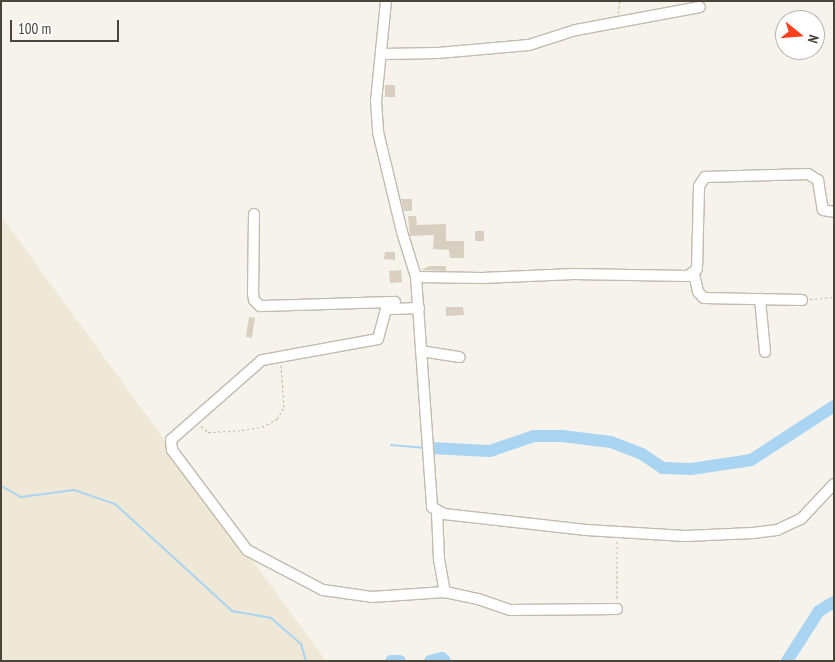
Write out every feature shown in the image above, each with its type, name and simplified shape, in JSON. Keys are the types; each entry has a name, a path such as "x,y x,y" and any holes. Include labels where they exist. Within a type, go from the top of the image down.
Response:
{"street":[{"path":"386,1 383,54 376,101 378,132 402,232 416,277 432,507 437,512 586,530 617,530 685,536 776,530 802,519 834,484"},
{"path":"383,54 438,53 529,45 618,22 700,7"},
{"path":"802,300 704,298 698,292 694,274 697,269 699,186 705,177 808,174 818,180 823,210 834,212"},
{"path":"254,214 253,293 254,300 260,306 419,305"},
{"path":"416,277 694,274"},
{"path":"760,299 765,352"},
{"path":"419,305 386,308 378,339 262,360 194,420 170,444 247,550 322,590 348,596 445,592 478,599 510,610 617,609"},
{"path":"421,352 460,356"},
{"path":"437,512 439,559 445,592"}],"path":[{"path":"618,22 620,1"},
{"path":"802,300 834,298"},
{"path":"194,420 208,432 262,427 277,419 284,407 280,357"},
{"path":"617,530 617,609"}],"shaded area":[{"path":"1,216 326,661 1,661"}],"building":[{"path":"385,85 395,85 395,97 385,97"},
{"path":"401,199 412,199 412,211 404,211"},
{"path":"408,216 416,216 417,225 446,224 446,241 464,241 464,258 450,258 449,250 433,249 434,235 410,236"},
{"path":"475,231 484,231 484,241 475,241"},
{"path":"385,252 395,252 395,260 384,259"},
{"path":"429,266 446,266 446,271 421,270"},
{"path":"401,270 402,282 390,283 389,271"},
{"path":"446,307 463,307 464,315 446,316"},
{"path":"249,317 255,318 252,338 246,337"}],"waterway":[{"path":"430,448 490,451 534,436 562,436 611,442 642,454 663,468 691,469 751,460 834,406"},
{"path":"391,445 423,448"},
{"path":"1,486 21,497 74,490 115,504 232,611 271,618 301,644 306,661"},
{"path":"787,661 819,611 834,602"},
{"path":"430,661 442,658 445,661"},
{"path":"391,661 400,661"}]}
